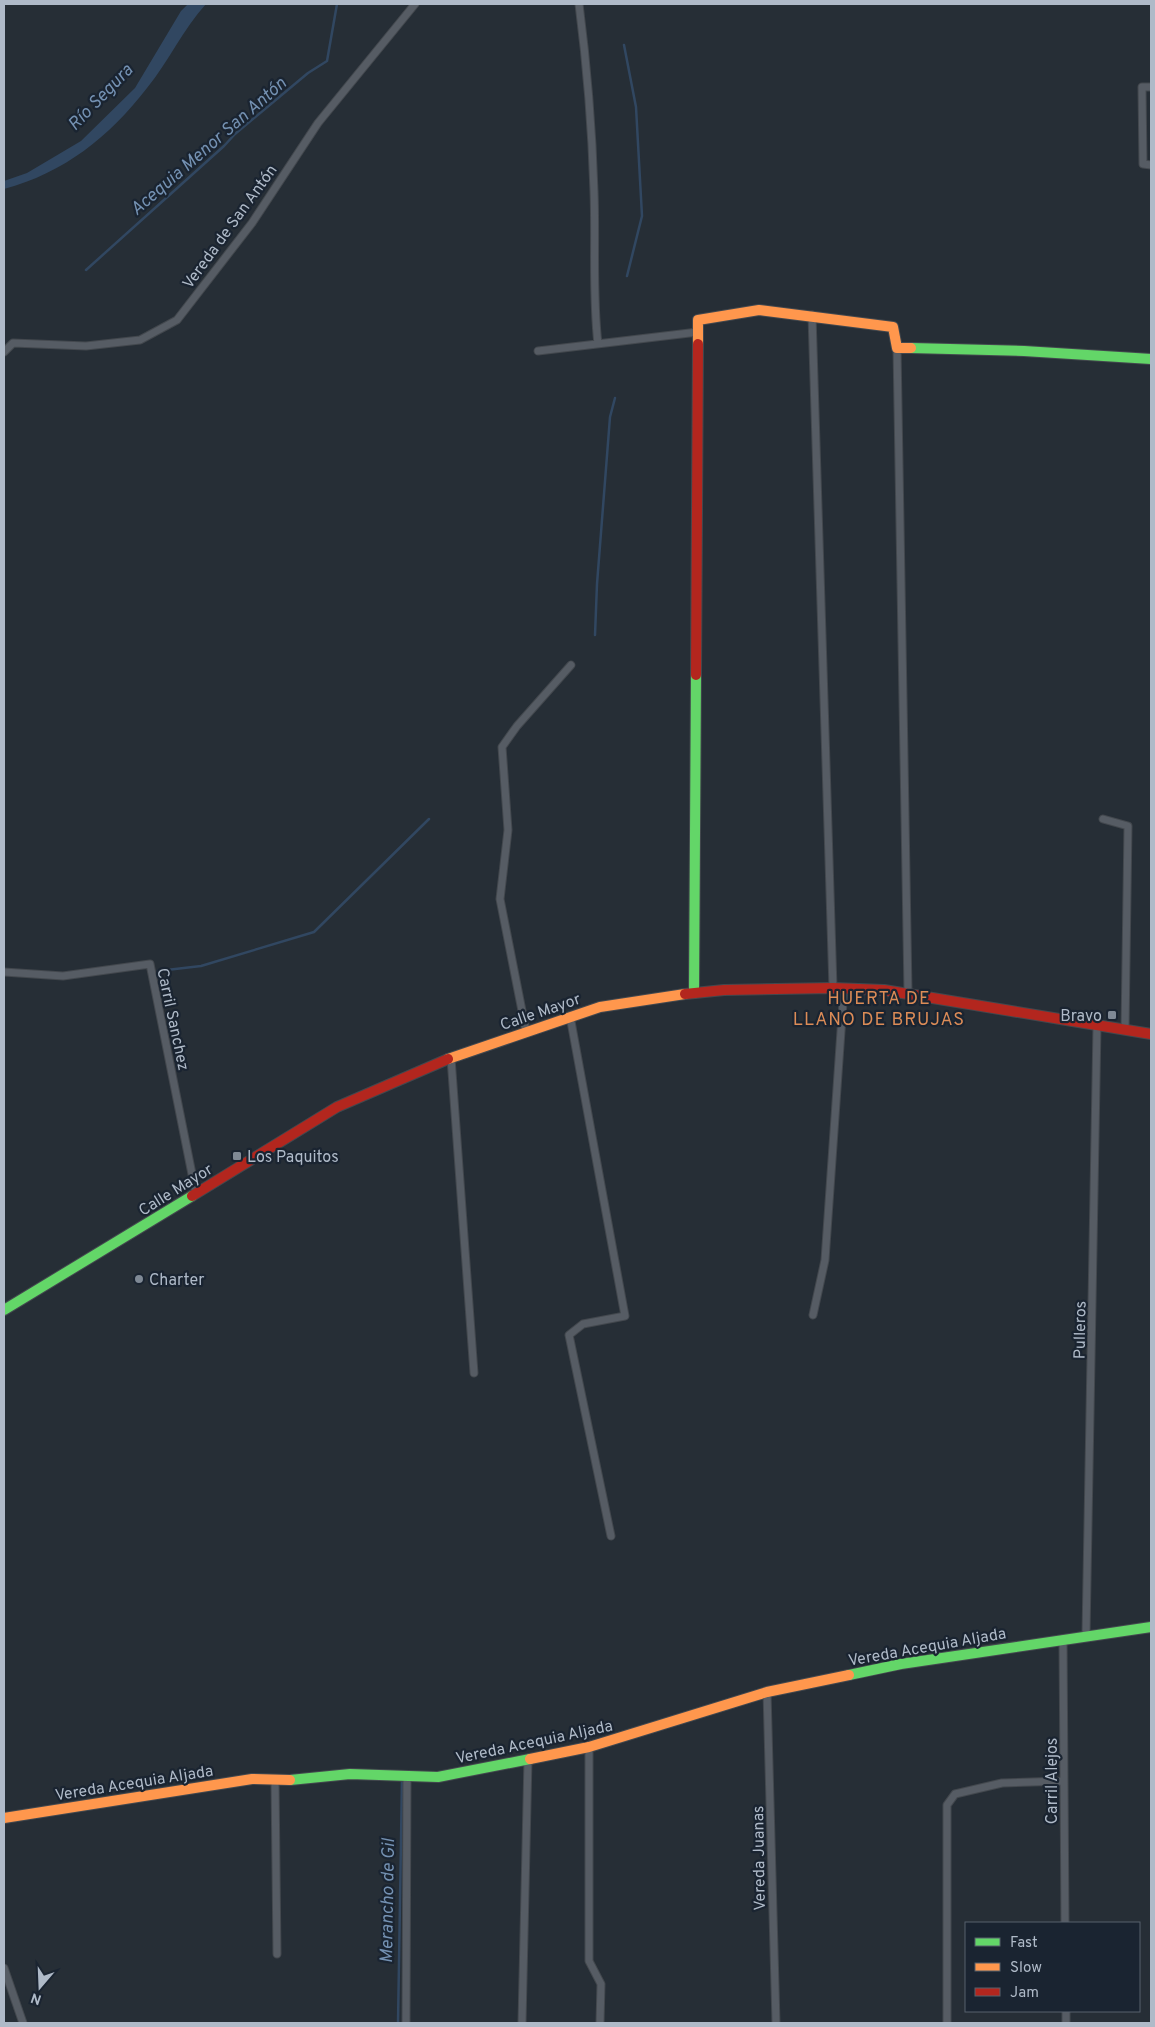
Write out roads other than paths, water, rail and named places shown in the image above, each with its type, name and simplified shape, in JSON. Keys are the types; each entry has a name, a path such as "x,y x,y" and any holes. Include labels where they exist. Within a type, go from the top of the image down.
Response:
{"street":[{"name":"Vereda de San Antón","path":"4,352 13,343 86,346 140,340 177,320 252,223 318,123 415,4"},
{"path":"579,4 586,52 594,190 595,316 598,344"},
{"path":"1151,87 1142,87 1143,164 1151,165"},
{"path":"694,994 698,320 759,310 812,315 893,327 897,348 908,992"},
{"path":"812,315 833,988"},
{"path":"538,351 698,332"},
{"path":"897,348 1024,351 1151,359"},
{"path":"526,1031 500,899 508,830 502,747 517,726 571,665"},
{"path":"1103,819 1128,826 1125,1030"},
{"name":"Carril Sanchez","path":"4,972 63,976 150,964 196,1194"},
{"path":"813,1315 825,1260 844,988"},
{"name":"Calle Mayor","path":"4,1310 196,1194 326,1112 451,1058 570,1016 637,1000 740,989 844,988 908,992 1003,1011 1151,1034"},
{"path":"570,1016 625,1316 583,1324 570,1335 611,1536"},
{"name":"Pulleros","path":"1086,1635 1098,1026"},
{"path":"451,1058 474,1373"},
{"name":"Vereda Acequia Aljada","path":"4,1818 252,1779 275,1781 350,1774 438,1777 589,1747 767,1692 901,1664 1086,1635 1151,1627"},
{"name":"Carril Alejos","path":"1063,1639 1065,1922"},
{"name":"Vereda Juanas","path":"767,1692 776,2023"},
{"path":"589,1747 589,1961 600,1984 600,2023"},
{"path":"522,2023 528,1759"},
{"path":"406,2023 407,1775"},
{"path":"275,1781 277,1954"},
{"path":"947,2023 947,1805 955,1794 1002,1784 1064,1781"},
{"path":"4,1968 23,2023"}],"water":[{"path":"188,4 206,4 190,24 155,78 117,122 84,151 66,163 26,182 4,189 4,181 27,173 81,141 135,88 181,11"}],"waterway":[{"name":"Acequia Menor San Antón","path":"86,270 235,134 308,73 327,61 337,4"},
{"path":"624,45 636,107 642,216 627,276"},
{"path":"595,635 597,584 610,417 615,398"},
{"path":"158,971 201,966 314,932 429,819"},
{"name":"Merancho de Gil","path":"398,2023 402,1779"}],"place":[{"name":"Bravo","path":"1112,1015"},
{"name":"Los Paquitos","path":"237,1156"},
{"name":"Charter","path":"139,1279"}],"district":[{"name":"HUERTA DE LLANO DE BRUJAS","path":"879,1008"}],"water label":[{"name":"Río Segura","path":"100,97"}]}
